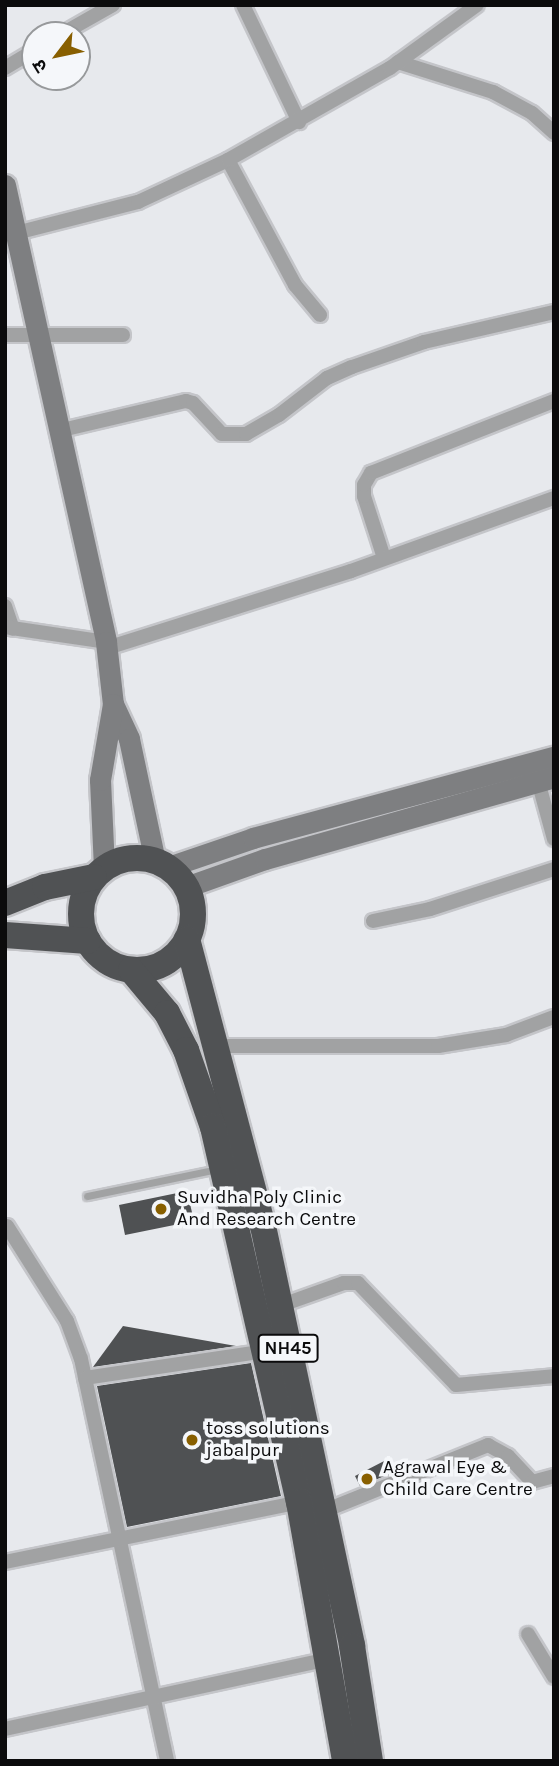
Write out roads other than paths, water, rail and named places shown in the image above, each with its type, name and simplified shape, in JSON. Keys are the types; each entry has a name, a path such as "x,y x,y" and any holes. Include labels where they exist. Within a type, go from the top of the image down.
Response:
{"highway":[{"path":"5,903 45,887 99,872 129,858 162,864 186,887"},
{"path":"5,935 88,941 82,901 99,872"},
{"name":"NH45","path":"186,887 193,913 187,939 217,1046 279,1306 311,1506 345,1761"},
{"path":"131,970 158,966 187,939"},
{"name":"NH45","path":"88,941 106,961 131,970 167,1013 187,1050 222,1167 265,1350 311,1506 370,1761"}],"street":[{"path":"85,21 113,5"},
{"path":"243,5 299,122"},
{"path":"13,241 138,202 228,160 299,122 398,62 477,5"},
{"path":"5,68 21,58"},
{"path":"398,62 493,92 553,129"},
{"path":"228,160 289,274 320,315"},
{"path":"5,185 13,241 40,336 62,430 107,645 113,704 100,780 99,872"},
{"path":"62,430 186,401 194,403 222,434 246,434 279,415 327,378 352,367 424,342 554,312"},
{"path":"5,335 123,335"},
{"path":"384,558 364,496 363,485 371,473 554,401"},
{"path":"5,606 9,628 107,645 384,558 554,498"},
{"path":"113,704 129,739 162,864 554,757"},
{"path":"186,887 546,779 554,839"},
{"path":"373,921 430,909 554,869"},
{"path":"217,1046 438,1046 506,1035 554,1017"},
{"path":"7,1226 66,1321 85,1378 155,1694 167,1761"},
{"path":"279,1306 344,1283 358,1283 456,1385 554,1376"},
{"path":"85,1378 265,1350"},
{"path":"5,1562 311,1506 488,1445 508,1456 522,1476 532,1482 554,1476"},
{"path":"528,1634 554,1677"},
{"path":"5,1729 155,1694 330,1659"}],"lane":[{"path":"87,1196 222,1167"}],"place":[{"name":"Suvidha Poly Clinic And Research Centre","path":"161,1209"},
{"name":"toss solutions jabalpur","path":"192,1440"},
{"name":"Agrawal Eye & Child Care Centre","path":"367,1479"}]}
